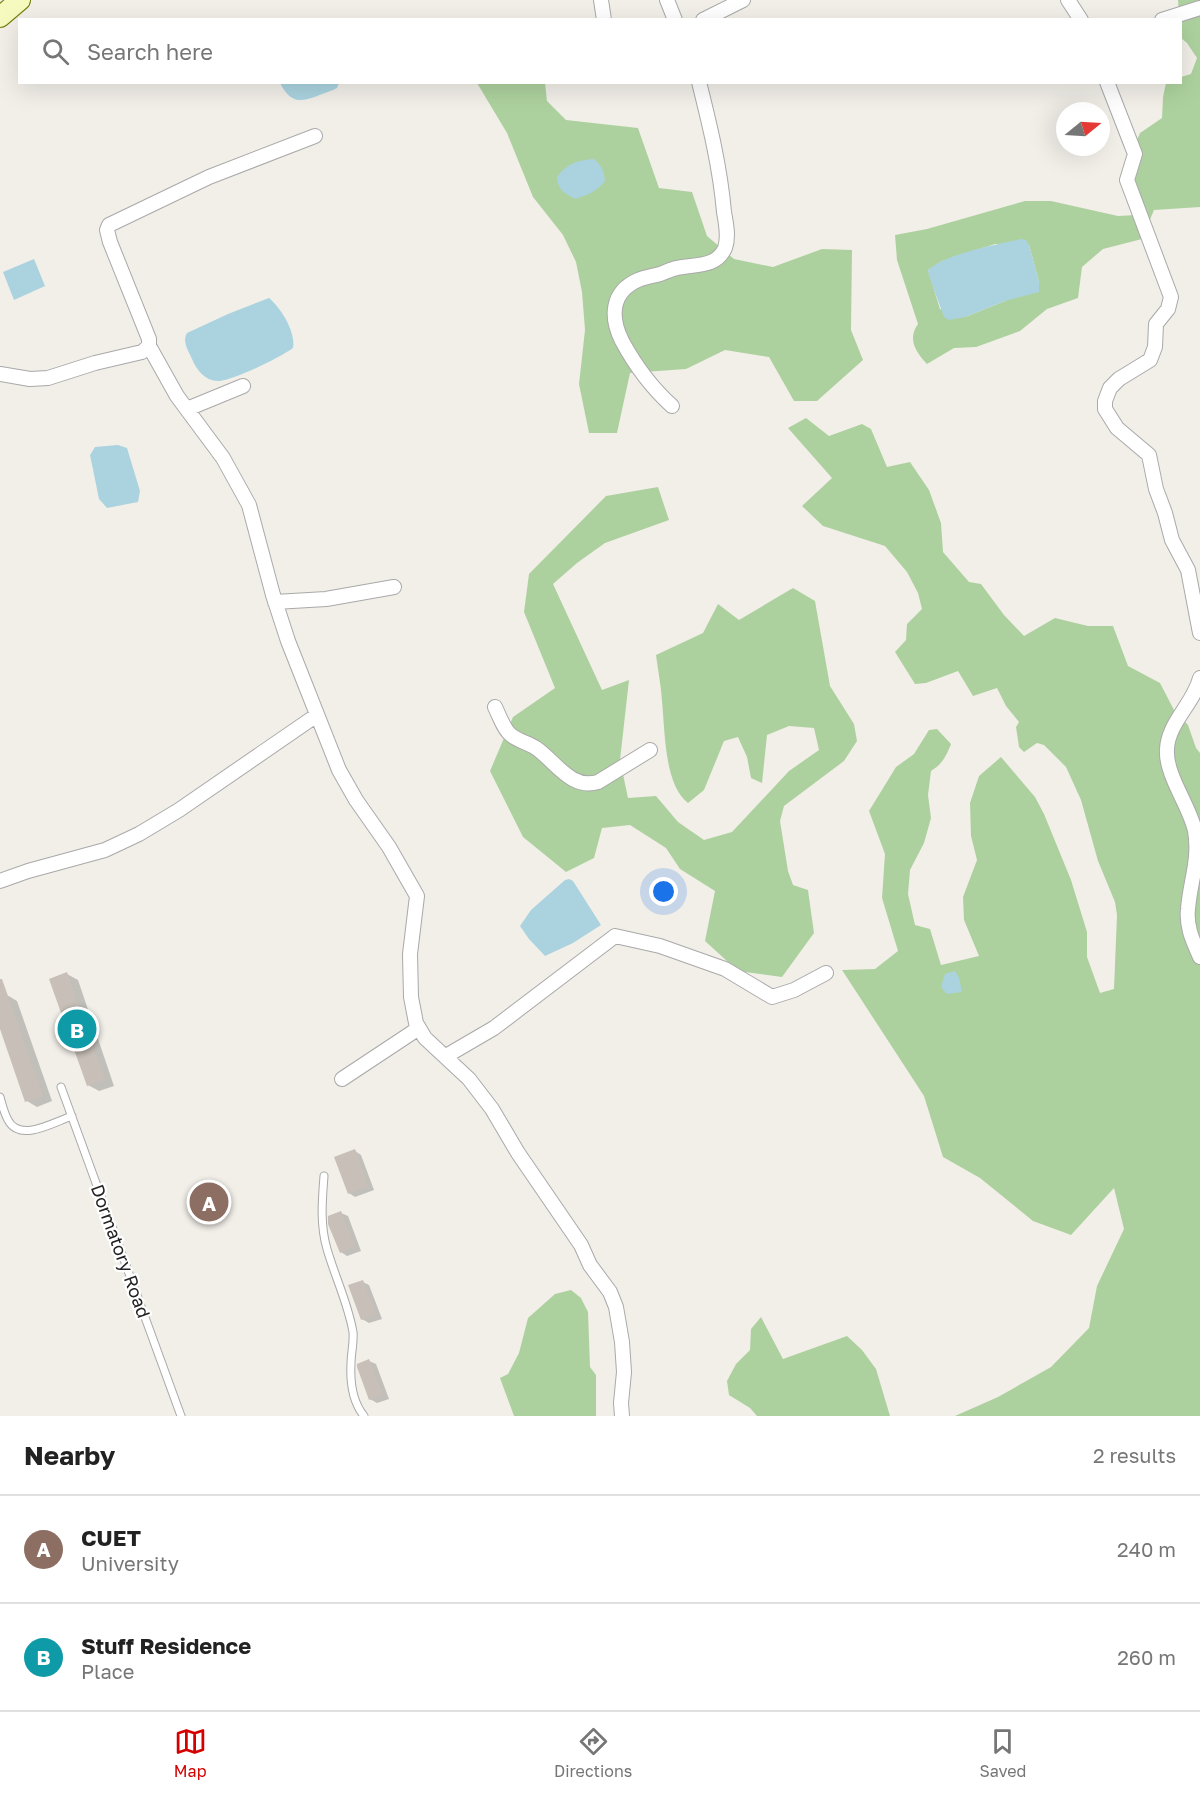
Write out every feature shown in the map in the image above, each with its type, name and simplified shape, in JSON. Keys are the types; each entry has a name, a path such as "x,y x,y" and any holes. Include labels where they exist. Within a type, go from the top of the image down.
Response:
{"main road":[{"path":"0,17 20,0"}],"street":[{"path":"601,0 604,18"},
{"path":"667,0 674,18"},
{"path":"707,18 743,0"},
{"path":"1068,0 1080,18"},
{"path":"1168,18 1200,8"},
{"path":"672,406 650,383 625,346 614,320 614,310 627,286 640,279 677,268 701,266 713,261 724,249 727,235 720,171 699,84"},
{"path":"1108,84 1135,154 1127,180 1171,297 1168,309 1156,324 1155,347 1150,360 1144,366 1119,379 1110,388 1106,395 1105,409 1117,428 1149,455 1156,489 1166,513 1172,540 1188,570 1200,633"},
{"path":"315,136 209,177 109,225 107,230 149,339 149,346 177,396 223,458 249,505 288,641 339,770 356,800 394,855 417,896 410,954 411,997 418,1028 425,1038 469,1079 492,1109 518,1153 580,1245 590,1265 610,1292 616,1307 622,1342 624,1372 622,1416"},
{"path":"0,374 30,379 48,378 142,352 149,346"},
{"path":"187,409 243,386"},
{"path":"275,602 326,599 394,587"},
{"path":"1200,678 1186,708 1170,733 1166,750 1176,784 1195,830 1198,848 1188,909 1190,935 1200,957"},
{"path":"495,707 509,734 536,747 570,778 579,783 589,785 598,782 650,750"},
{"path":"0,881 105,850 139,834 179,810 317,715"},
{"path":"446,1056 494,1028 615,936 660,946 725,969 772,997 794,990 826,973"},
{"path":"342,1079 418,1028"}],"lane":[{"name":"Dormatory Road","path":"61,1086 181,1416"},
{"path":"0,1097 8,1121 15,1129 26,1132 72,1116"},
{"path":"324,1176 321,1221 327,1248 349,1311 353,1336 351,1366 354,1395 358,1409 364,1416"}],"green space":[{"path":"1178,0 1200,0 1200,207 1154,210 1142,239 1103,249 1082,267 1078,298 1047,309 1020,331 976,347 954,348 927,364 914,345 913,335 918,324 897,260 895,235 927,229 1025,201 1051,201 1118,216 1136,215 1127,163 1140,133 1162,118 1166,84 1182,84 1182,77 1191,74 1197,58 1182,39 1182,18 1179,18","holes":["995,244 1029,245 1039,282 1005,301 965,317 940,309 928,270 942,261"]},
{"path":"478,84 545,84 547,101 566,120 638,128 659,188 692,192 707,236 734,259 773,267 822,249 852,250 851,330 863,360 817,401 794,401 769,357 725,350 686,369 630,373 617,433 589,433 579,384 585,330 582,292 576,262 563,235 533,197 507,133"},
{"path":"806,418 829,436 862,424 871,429 887,467 910,462 929,490 941,523 943,552 969,582 981,584 1004,615 1024,636 1055,618 1088,626 1113,626 1128,666 1160,683 1174,710 1188,725 1200,753 1200,1416 955,1416 998,1397 1051,1367 1089,1328 1097,1286 1124,1229 1114,1188 1071,1235 1033,1221 980,1178 943,1157 924,1096 842,970 875,969 898,951 882,898 885,854 869,811 896,767 914,754 929,730 937,729 951,744 943,760 931,771 928,795 931,818 924,843 910,870 908,894 915,925 930,929 941,965 979,956 964,920 963,897 977,860 971,836 970,803 979,776 1001,757 1035,797 1044,814 1071,880 1087,932 1087,957 1100,993 1114,989 1117,915 1115,902 1098,861 1081,800 1066,767 1044,745 1037,743 1024,752 1019,747 1016,727 1019,722 1006,706 997,688 973,696 958,671 926,683 915,684 895,652 906,640 907,624 922,609 918,593 907,572 885,546 823,526 802,506 832,478 788,428"},
{"path":"658,487 669,520 605,543 553,584 602,690 629,680 620,760 628,798 656,796 678,822 704,840 732,832 789,771 819,750 814,728 789,726 767,735 762,783 751,778 747,757 738,737 724,741 704,790 688,803 680,795 674,784 667,756 656,655 703,633 718,604 739,620 793,588 815,601 830,686 854,724 857,741 844,761 784,806 780,821 788,871 793,885 808,890 814,933 782,977 738,971 705,941 715,891 680,869 666,848 630,825 602,828 594,858 566,872 523,837 490,771 513,717 555,688 524,612 529,574 606,496"},
{"path":"571,1290 581,1298 588,1312 590,1367 596,1375 596,1416 514,1416 500,1378 508,1374 519,1353 528,1318 555,1294"},
{"path":"761,1317 783,1359 847,1336 862,1350 876,1369 890,1416 757,1416 750,1408 729,1395 727,1381 736,1364 750,1350 751,1329"}],"water":[{"path":"281,84 339,84 333,90 303,100 297,100 285,92"},
{"path":"594,159 603,171 605,181 602,185 592,193 575,199 562,191 557,177 565,169 582,160"},
{"path":"1021,239 1026,240 1029,245 1039,282 1039,292 1005,301 965,317 949,320 944,317 928,270 959,254"},
{"path":"34,259 45,286 14,300 3,272"},
{"path":"269,298 287,321 292,335 293,348 257,368 227,379 215,381 203,375 186,346 187,333"},
{"path":"118,445 127,448 140,491 138,502 107,508 99,499 90,455 95,447"},
{"path":"569,879 573,881 601,925 573,943 545,956 520,926 531,910"},
{"path":"955,971 962,992 947,994 941,987 945,974"}],"building":[{"path":"67,972 105,1080 87,1086 49,979"},
{"path":"0,979 2,979 43,1096 25,1102 0,1029"},
{"path":"355,1149 368,1186 348,1194 334,1157"},
{"path":"341,1211 355,1247 340,1253 328,1224 328,1216"},
{"path":"363,1280 376,1315 361,1320 348,1285"},
{"path":"369,1359 383,1395 369,1400 357,1364"}],"place":[{"name":"Stuff Residence","path":"77,1029"},
{"name":"CUET","path":"209,1202"}]}
